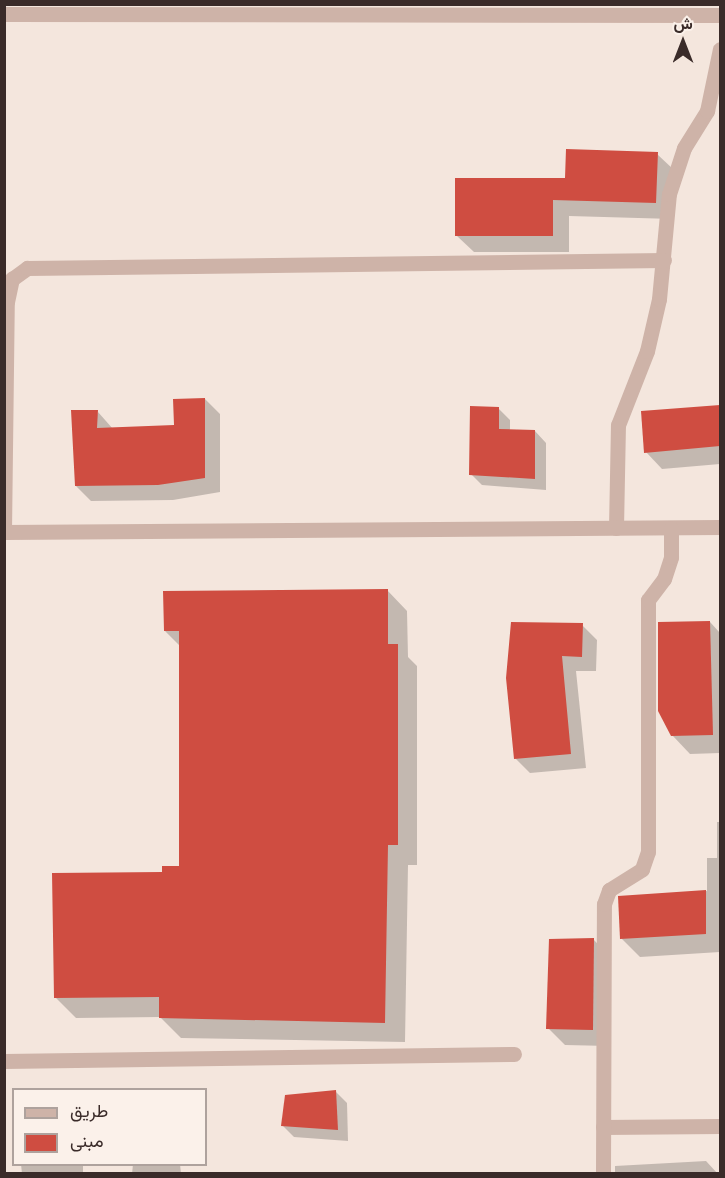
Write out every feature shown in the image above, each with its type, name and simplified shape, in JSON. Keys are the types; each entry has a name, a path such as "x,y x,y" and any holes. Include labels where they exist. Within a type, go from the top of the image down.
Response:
{"street":[{"path":"4,14 499,11 720,15"},
{"path":"616,528 618,425 646,351 664,260 669,194 684,148 707,111 720,49"},
{"path":"664,260 27,268 12,279 5,348 4,532 720,528"},
{"path":"603,1173 604,904 609,890 642,869 648,852 648,600 664,579 671,557 671,528"},
{"path":"4,1061 514,1054"},
{"path":"603,1127 720,1126"}],"building":[{"path":"566,149 658,152 656,203 553,200 553,236 455,236 455,178 565,178"},
{"path":"205,398 205,478 158,485 75,486 71,410 98,410 97,428 174,425 173,399"},
{"path":"720,405 720,446 644,453 641,411"},
{"path":"470,406 499,407 499,429 535,430 535,479 469,475"},
{"path":"388,589 388,644 398,644 398,845 388,845 385,1023 159,1018 159,997 54,998 52,873 162,872 162,866 179,866 179,631 164,631 163,591"},
{"path":"710,621 713,735 671,736 658,711 658,622"},
{"path":"511,622 583,623 582,657 562,656 571,754 514,759 506,678"},
{"path":"706,890 706,934 620,939 618,896"},
{"path":"594,938 593,1030 546,1029 549,939"},
{"path":"336,1090 338,1130 281,1126 285,1095"}]}
